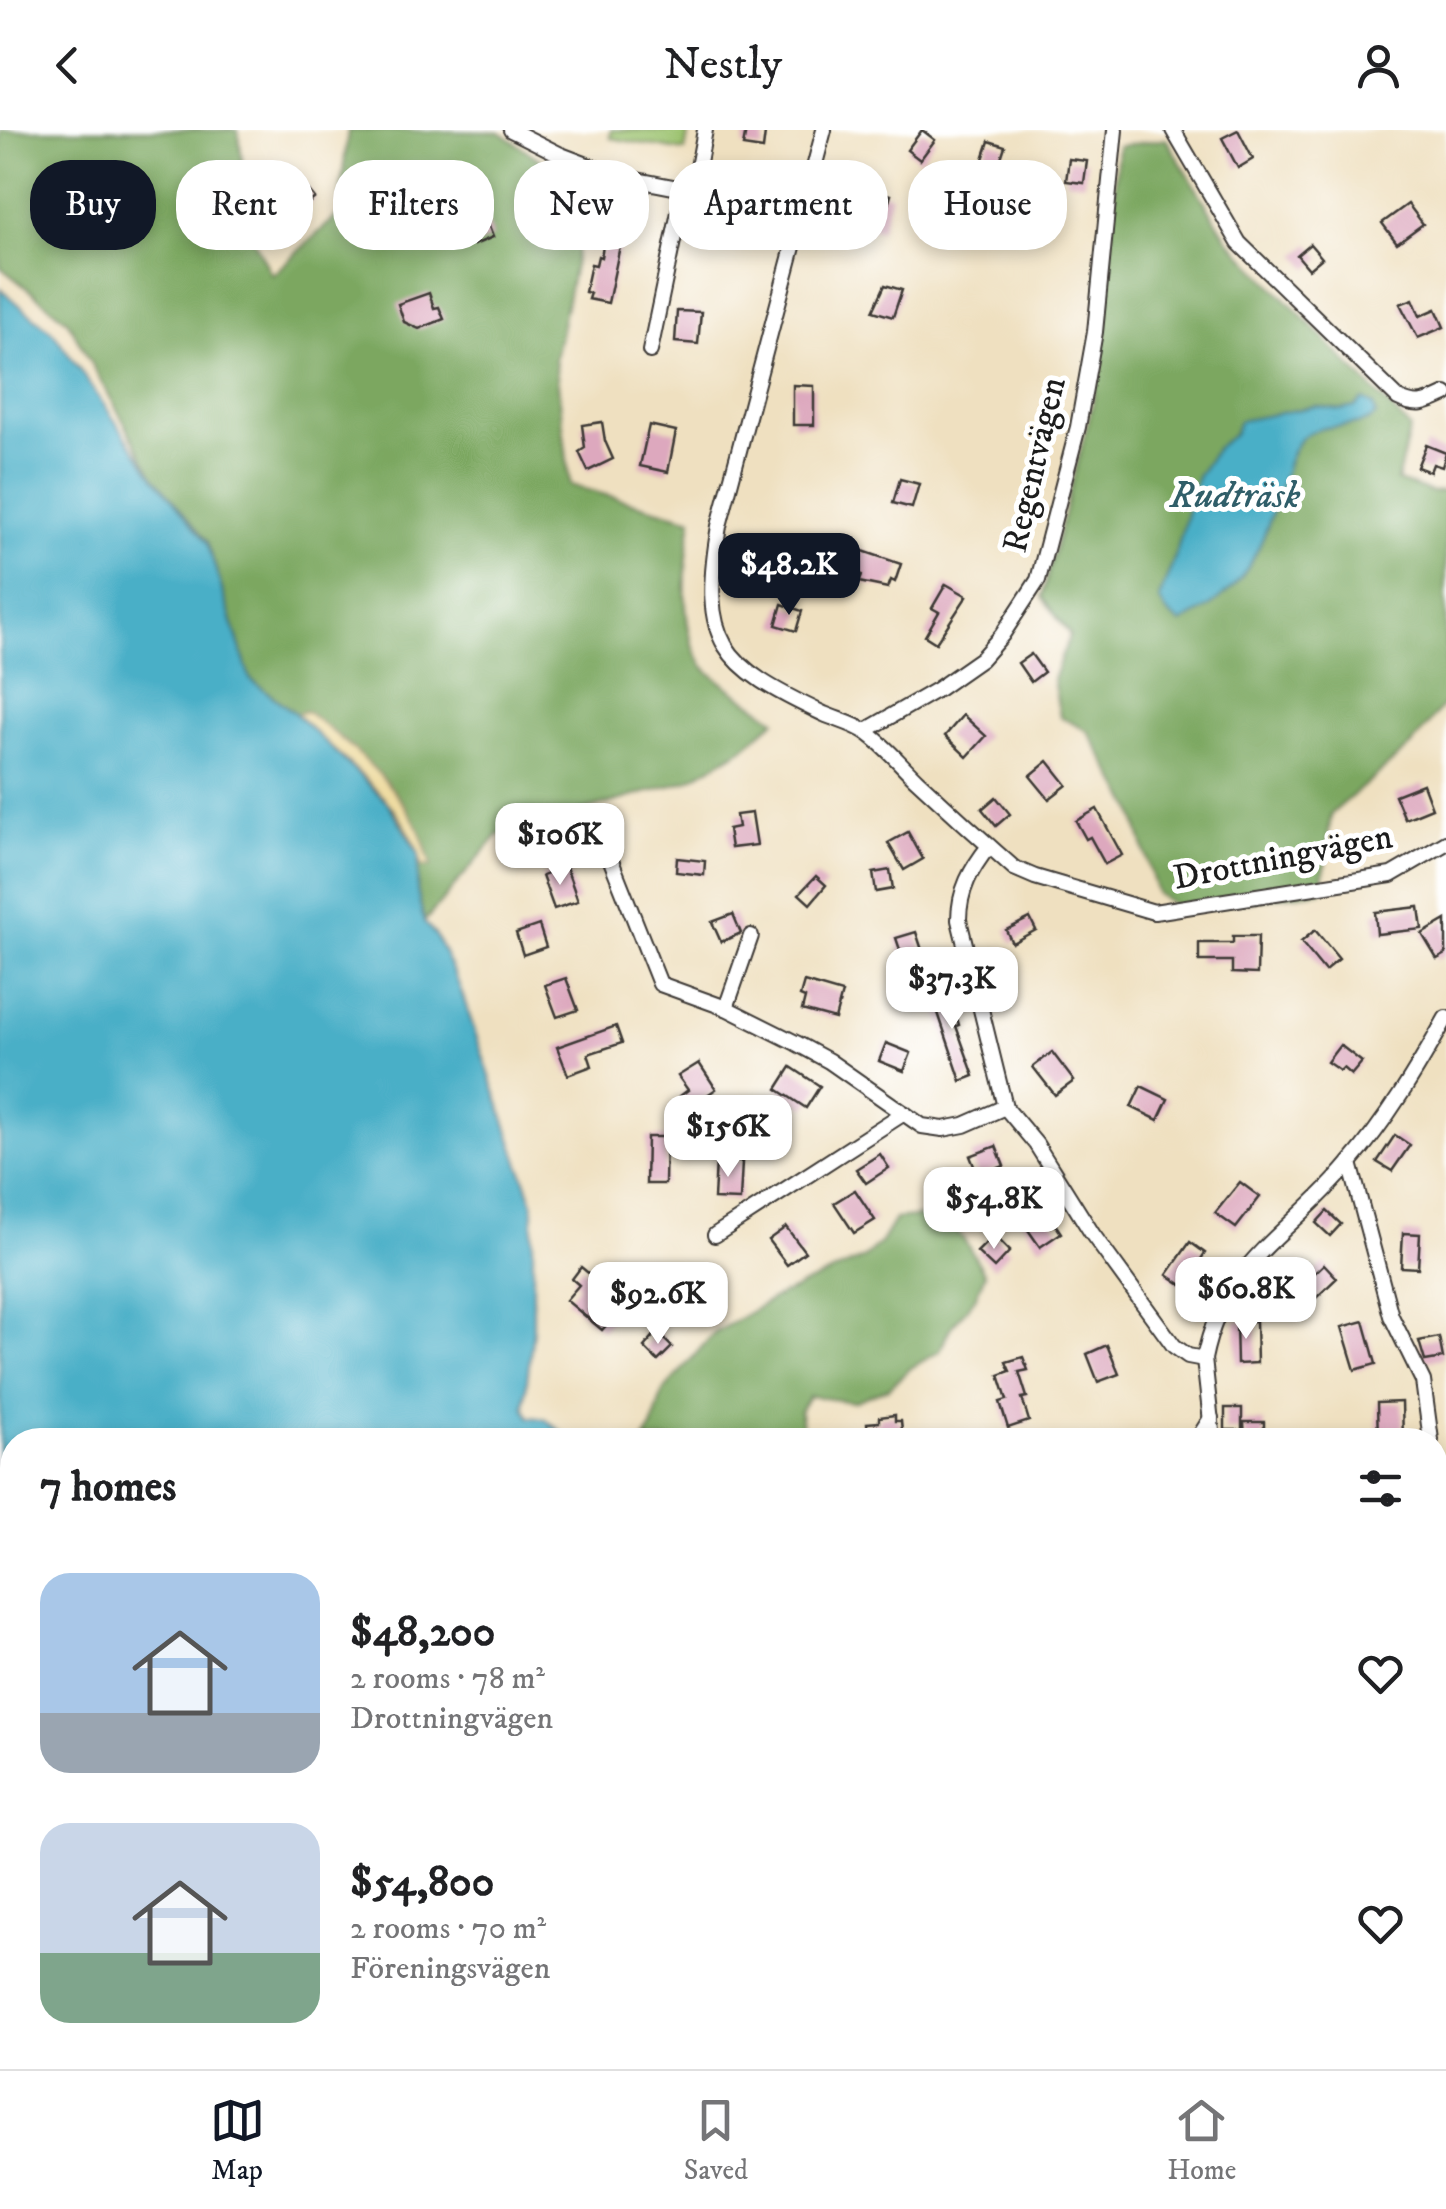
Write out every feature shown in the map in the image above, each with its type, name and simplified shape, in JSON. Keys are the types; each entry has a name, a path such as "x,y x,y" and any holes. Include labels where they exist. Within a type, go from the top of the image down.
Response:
{"street":[{"path":"510,130 616,176 669,185"},
{"path":"697,160 705,130"},
{"name":"Drottningvägen","path":"817,160 824,130"},
{"name":"Regentvägen","path":"866,732 981,659 1038,580 1078,426 1095,332 1114,130"},
{"path":"1173,130 1239,243 1398,398 1412,405 1424,405 1446,394"},
{"path":"650,351 674,250"},
{"name":"Drottningvägen","path":"794,250 719,526 711,572 710,598 721,637 740,668 866,732 1014,868 1035,878 1154,912 1391,875 1446,843"},
{"path":"602,838 655,978 667,988 726,1008 828,1062 922,1126 943,1130 1005,1107"},
{"path":"989,846 971,869 959,899 959,920 1005,1107 1036,1144 1174,1346 1188,1356 1204,1359"},
{"path":"726,1008 751,936"},
{"path":"1212,1428 1204,1359 1210,1328 1233,1282 1350,1163 1407,1088 1446,1018"},
{"path":"714,1235 904,1113"},
{"path":"1350,1163 1390,1316 1423,1380 1429,1428"},
{"path":"1204,1428 1211,1418"}],"green space":[{"path":"0,130 238,130 242,160 176,160 176,250 259,250 272,275 300,250 313,250 313,238 333,220 333,250 494,250 494,160 344,160 348,130 500,132 540,160 514,160 514,250 577,250 555,359 570,485 692,519 685,593 694,649 715,677 776,720 742,749 687,781 498,835 424,922 417,890 419,854 388,803 296,714 250,679 207,541 155,478 67,320 0,267"},
{"path":"611,130 689,130 685,151 610,138"},
{"path":"1166,139 1227,238 1410,428 1397,481 1432,492 1446,491 1446,702 1411,746 1331,814 1322,891 1182,910 1157,894 1133,810 1088,731 1060,717 1053,679 1070,635 1042,597 1092,407 1105,333 1118,146"},
{"path":"933,1215 943,1220 958,1232 985,1274 975,1298 949,1330 940,1351 911,1368 889,1388 853,1402 809,1396 800,1411 802,1428 652,1428 662,1393 713,1334 772,1299 864,1258 881,1242 895,1219"}],"sand":[{"path":"306,711 352,748 393,790 418,827 431,866 421,867 415,845 389,803 296,714"}],"water":[{"path":"0,289 54,333 155,478 207,542 250,679 296,714 388,803 419,854 417,890 424,922 436,936 459,985 533,1203 533,1331 524,1406 529,1417 546,1419 557,1428 0,1428"},
{"name":"Rudträsk","path":"1363,400 1373,405 1376,415 1368,421 1315,430 1298,442 1264,536 1234,586 1202,612 1180,623 1167,613 1159,599 1197,477 1217,447 1234,434 1239,421 1316,406 1340,410 1355,407"}],"building":[{"path":"746,130 765,133 763,149 743,146"},
{"path":"922,130 935,140 920,160 907,150"},
{"path":"1238,130 1253,159 1238,168 1222,138"},
{"path":"989,141 1005,146 1000,160 983,160"},
{"path":"1069,159 1087,161 1084,183 1067,181"},
{"path":"1408,204 1423,224 1397,243 1382,223"},
{"path":"1310,244 1322,258 1309,269 1297,255"},
{"path":"602,250 619,250 608,303 588,299 590,293 585,292 591,264 596,265 598,256 601,257"},
{"path":"885,285 902,290 893,317 873,311"},
{"path":"429,293 434,308 439,307 444,319 419,329 404,322 398,304"},
{"path":"1413,299 1420,316 1436,309 1444,327 1418,338 1400,304"},
{"path":"677,311 701,312 698,344 675,342"},
{"path":"793,385 814,386 814,425 793,425"},
{"path":"602,422 613,459 588,471 579,452 585,448 582,425"},
{"path":"649,425 676,431 668,472 640,466"},
{"path":"1426,445 1446,453 1442,467 1433,464 1430,472 1417,467"},
{"path":"900,479 919,484 912,508 893,503"},
{"path":"857,549 901,564 895,582 891,580 888,588 859,582 862,575 850,571"},
{"path":"946,584 967,596 936,643 925,636 939,612 932,608"},
{"path":"782,604 802,611 796,631 776,625"},
{"path":"1031,654 1044,672 1031,682 1018,663"},
{"path":"963,715 986,736 967,757 945,736"},
{"path":"1048,761 1067,785 1049,799 1030,776"},
{"path":"1423,784 1432,808 1405,819 1395,795"},
{"path":"996,797 1010,814 996,826 982,809"},
{"path":"1097,809 1122,855 1105,864 1076,821"},
{"path":"752,813 757,845 731,848 728,829 738,827 736,815"},
{"path":"908,832 923,859 904,870 888,843"},
{"path":"677,858 705,861 704,875 676,872"},
{"path":"566,867 578,901 554,909 542,876"},
{"path":"890,870 893,889 876,892 873,873"},
{"path":"816,876 826,885 810,904 799,894"},
{"path":"1419,907 1422,929 1377,934 1375,912"},
{"path":"733,914 741,933 721,942 712,922"},
{"path":"1030,918 1036,930 1012,943 1006,930"},
{"path":"1446,920 1446,954 1437,959 1422,934"},
{"path":"539,925 546,947 523,955 516,933"},
{"path":"1315,930 1339,959 1325,971 1301,942"},
{"path":"916,932 922,950 902,956 896,938"},
{"path":"1233,936 1258,936 1257,974 1232,973 1232,961 1199,961 1199,943 1233,943"},
{"path":"566,978 578,1010 557,1017 545,985"},
{"path":"804,982 842,993 835,1019 802,1010"},
{"path":"948,987 959,1025 956,1026 974,1076 961,1081 931,992"},
{"path":"616,1026 622,1043 588,1054 592,1066 568,1075 557,1047"},
{"path":"886,1043 911,1053 904,1071 879,1061"},
{"path":"1340,1045 1362,1062 1351,1075 1327,1062"},
{"path":"1052,1052 1074,1081 1055,1095 1033,1067"},
{"path":"699,1063 716,1089 688,1108 680,1096 688,1090 678,1076"},
{"path":"791,1067 820,1086 806,1108 777,1089"},
{"path":"1141,1086 1168,1099 1158,1120 1131,1107"},
{"path":"1395,1135 1410,1145 1392,1171 1377,1162"},
{"path":"647,1137 666,1137 665,1184 646,1184"},
{"path":"996,1146 1004,1166 978,1176 970,1156"},
{"path":"880,1154 889,1168 866,1183 856,1169"},
{"path":"716,1160 742,1162 740,1200 714,1199"},
{"path":"1240,1182 1260,1197 1236,1228 1215,1213"},
{"path":"855,1190 875,1220 854,1233 834,1203"},
{"path":"1039,1200 1061,1233 1040,1247 1017,1214"},
{"path":"1327,1211 1341,1224 1330,1236 1316,1223"},
{"path":"786,1227 805,1252 787,1265 768,1240"},
{"path":"1403,1233 1420,1234 1418,1268 1401,1267"},
{"path":"994,1235 1010,1251 994,1268 977,1252"},
{"path":"1190,1242 1205,1253 1199,1262 1206,1266 1193,1283 1188,1280 1184,1286 1167,1275"},
{"path":"1324,1264 1337,1278 1315,1299 1302,1285"},
{"path":"581,1267 605,1287 598,1295 618,1312 602,1330 566,1300 579,1285 572,1279"},
{"path":"1236,1321 1256,1321 1257,1363 1237,1364"},
{"path":"1364,1321 1376,1364 1355,1370 1342,1327"},
{"path":"657,1332 672,1347 658,1361 644,1347"},
{"path":"1439,1337 1443,1358 1425,1361 1419,1341"},
{"path":"1107,1345 1119,1374 1098,1382 1087,1354"},
{"path":"1023,1357 1028,1370 1019,1372 1029,1421 1008,1428 1000,1402 1007,1400 999,1375 1010,1371 1006,1362"},
{"path":"1402,1402 1403,1428 1378,1428 1377,1403"},
{"path":"1225,1408 1242,1408 1242,1428 1225,1428"},
{"path":"895,1415 902,1428 867,1428 867,1423 879,1422 879,1417"},
{"path":"1244,1422 1264,1422 1264,1428 1244,1428"}]}
